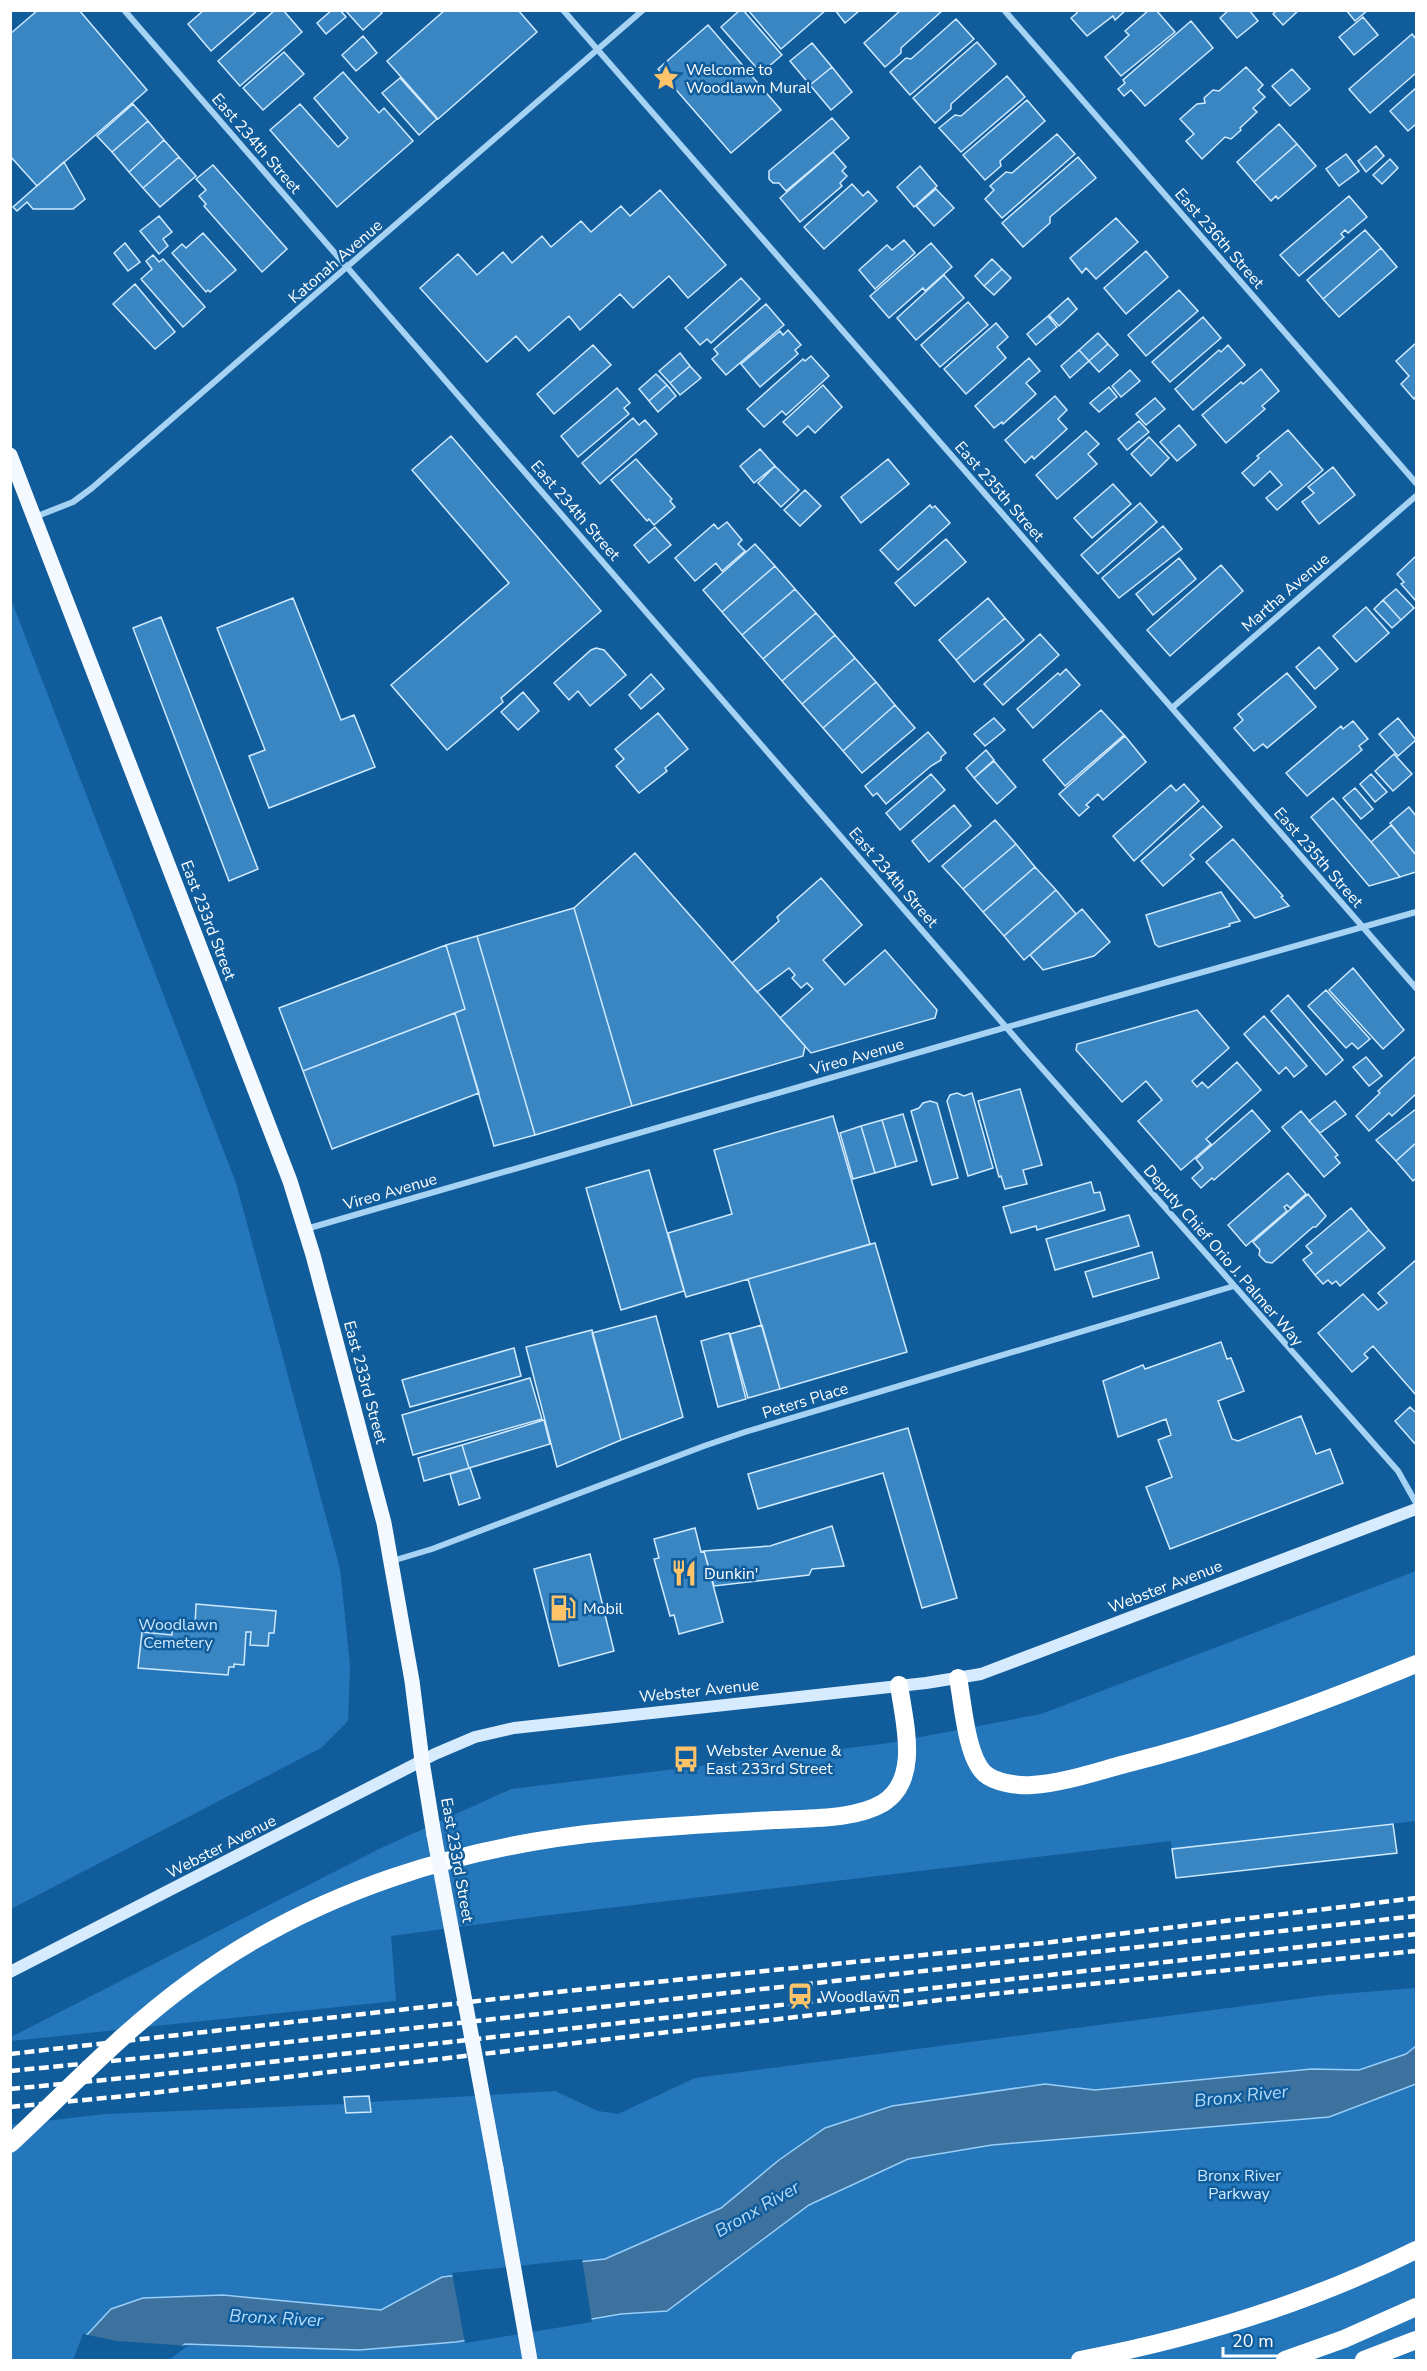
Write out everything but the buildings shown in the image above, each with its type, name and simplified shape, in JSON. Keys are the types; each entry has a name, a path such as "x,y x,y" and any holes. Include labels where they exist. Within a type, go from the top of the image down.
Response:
{"highway":[{"path":"958,1678 972,1751 980,1767 985,1774 1005,1782 1031,1785 1097,1772 1196,1745 1290,1714 1416,1664"},
{"path":"10,2144 145,2018 190,1982 274,1930 350,1893 461,1856 553,1838 624,1830 830,1817 874,1808 891,1797 906,1770 906,1736 899,1685"},
{"path":"1080,2361 1171,2341 1266,2313 1324,2292 1416,2250"},
{"path":"1285,2361 1344,2339 1416,2307"},
{"path":"1364,2361 1416,2340"}],"main road":[{"name":"East 233rd Street","path":"10,455 286,1170 306,1230 384,1523 412,1681 434,1835 530,2361"},
{"name":"Webster Avenue","path":"10,1972 422,1761 475,1737 514,1728 981,1674 1416,1509"}],"street":[{"name":"East 234th Street","path":"124,10 1007,1027"},
{"name":"East 235th Street","path":"563,10 1416,988"},
{"name":"Katonah Avenue","path":"35,518 68,504 82,495 348,268 643,10"},
{"name":"East 236th Street","path":"1004,10 1416,483"},
{"name":"Martha Avenue","path":"1172,708 1416,496"},
{"name":"Vireo Avenue","path":"306,1230 1007,1027 1416,912"},
{"name":"Deputy Chief Orio J. Palmer Way","path":"1007,1027 1398,1471 1416,1503"},
{"name":"Peters Place","path":"391,1561 432,1549 704,1446 778,1421 1234,1286"}],"green space":[{"name":"Woodlawn Cemetery","path":"10,597 236,1183 340,1569 350,1665 348,1721 321,1748 11,1909"},
{"path":"1416,1571 1416,1821 1172,1849 1171,1841 391,1936 396,2001 11,2041 11,2037 379,1849 511,1789 889,1743 1041,1714"},
{"name":"Bronx River Parkway","path":"1416,1988 1416,2360 11,2360 10,2125 106,2114 345,2104 346,2113 370,2112 370,2102 555,2091 598,2111 618,2114 695,2078 1328,1995"}],"water":[{"name":"Bronx River","path":"1416,2046 1416,2084 1329,2117 992,2145 908,2159 809,2205 667,2311 621,2314 456,2342 359,2350 185,2344 166,2359 76,2360 85,2337 111,2309 143,2298 223,2295 381,2310 442,2277 605,2259 721,2208 779,2160 825,2128 892,2106 1045,2084 1095,2090 1312,2069 1359,2070 1406,2054"}],"pier":[{"path":"582,2259 592,2322 465,2343 452,2273"},
{"path":"83,2334 117,2341 191,2346 186,2347 169,2360 73,2360"}],"railway":[{"path":"10,2054 566,1991 1043,1943 1416,1898"},
{"path":"10,2071 163,2056 1416,1916"},
{"path":"10,2089 145,2076 1416,1934"},
{"path":"10,2107 126,2096 983,1995 1416,1951"}],"place":[{"name":"Welcome to Woodlawn Mural","path":"666,78"},
{"name":"Dunkin'","path":"684,1573"},
{"name":"Mobil","path":"563,1608"},
{"name":"Webster Avenue & East 233rd Street","path":"686,1759"},
{"name":"Woodlawn","path":"800,1996"}]}
